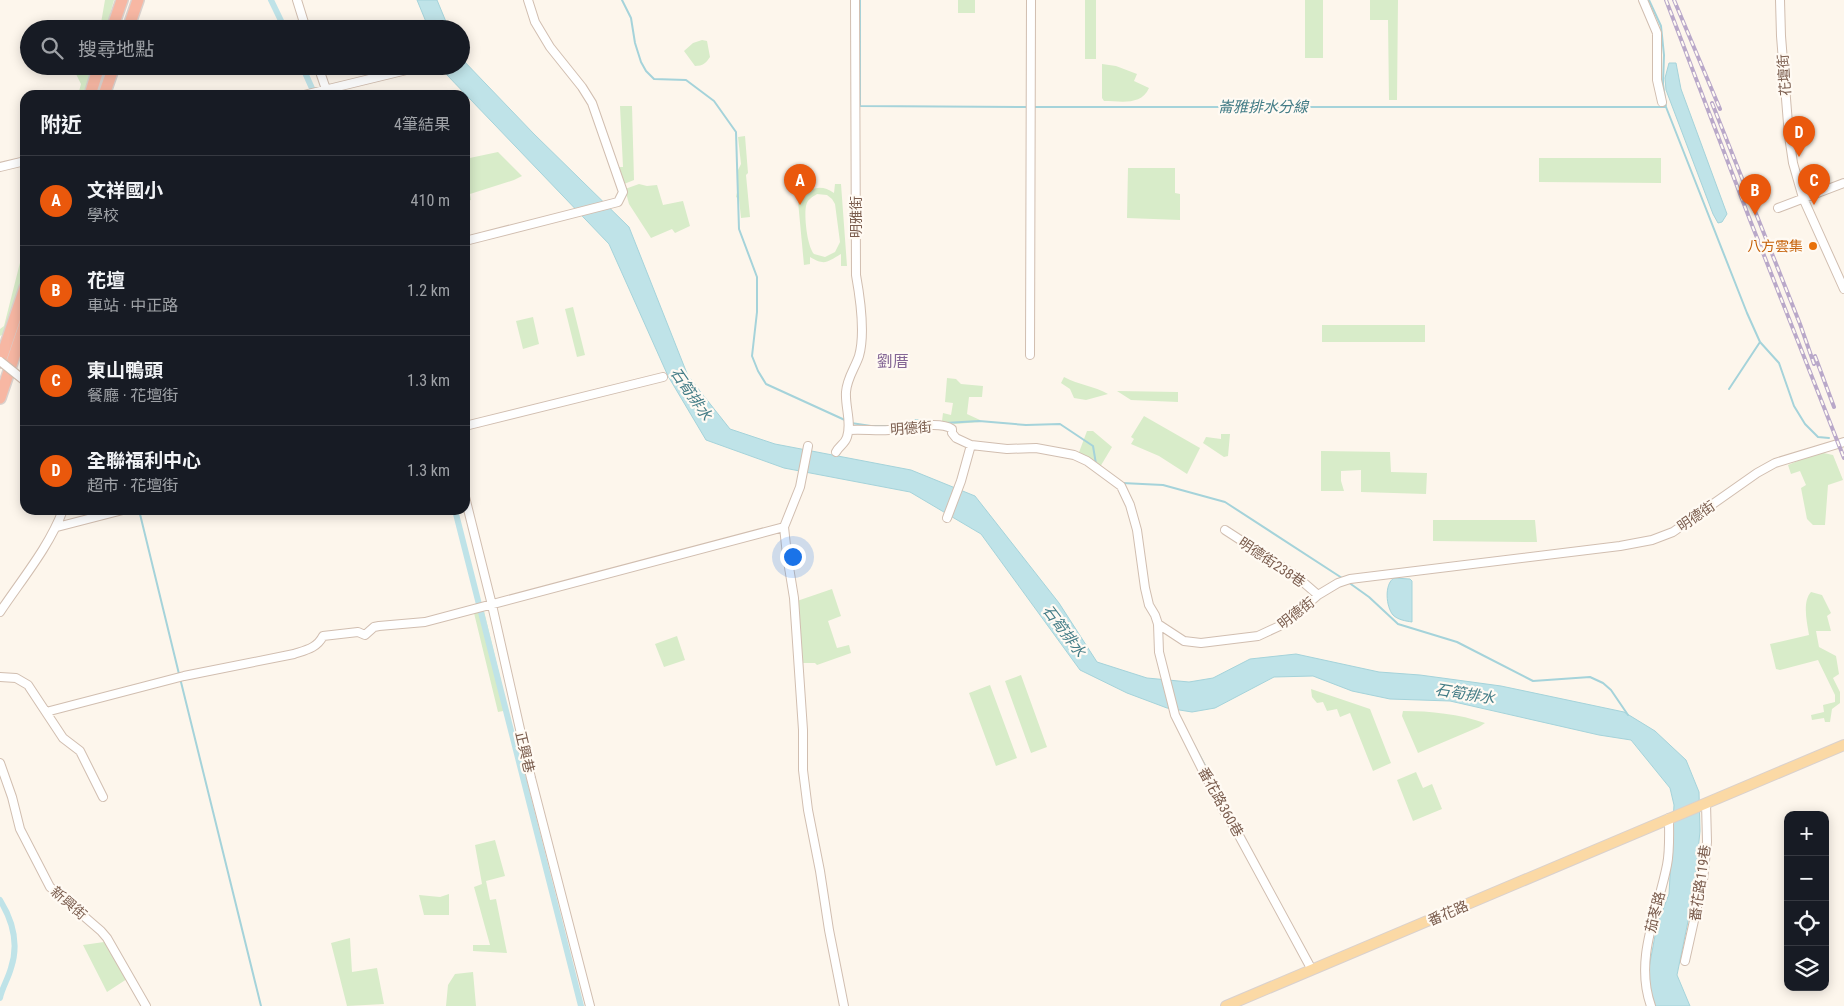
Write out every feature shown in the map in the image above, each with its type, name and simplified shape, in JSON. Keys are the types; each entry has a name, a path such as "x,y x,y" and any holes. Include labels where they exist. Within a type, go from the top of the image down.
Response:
{"highway":[{"path":"115,20 122,0"},
{"path":"131,20 138,0"},
{"path":"92,90 96,75"},
{"path":"106,90 111,75"},
{"path":"0,362 20,303"},
{"path":"0,398 20,339"}],"main road":[{"path":"1706,803 1844,746"},
{"name":"番花路","path":"1226,1006 1706,803"}],"street":[{"path":"297,0 303,20"},
{"path":"470,240 618,202 623,192 623,186 608,152 592,103 582,87 550,48 535,22 528,0"},
{"name":"明雅街","path":"849,430 846,392 849,377 859,354 861,340 861,308 856,276 856,0"},
{"path":"1030,355 1031,0"},
{"path":"1643,0 1657,33 1657,80 1662,102"},
{"name":"花壇街","path":"1780,0 1789,136 1794,163 1803,198 1844,289"},
{"path":"321,75 326,90"},
{"path":"334,90 389,75"},
{"path":"0,167 20,162"},
{"path":"1778,208 1844,182"},
{"path":"0,362 20,377"},
{"path":"470,425 663,377"},
{"name":"明德街","path":"849,430 890,430 944,425 952,429 952,434 956,438 971,445 1007,449 1036,448 1074,455 1087,461 1121,486 1130,505 1137,530 1145,588 1149,605 1158,624 1184,641 1201,643 1258,636 1286,623 1318,595 1338,583 1350,579 1620,546 1652,540 1678,529 1766,468 1784,459 1844,442"},
{"path":"836,452 846,441 849,430"},
{"path":"947,518 962,481 971,445"},
{"path":"808,446 800,487 784,527 794,598 803,730 803,770 808,810 844,1006"},
{"path":"0,612 57,526 61,515"},
{"path":"57,526 102,515"},
{"name":"正興巷","path":"470,515 531,778 590,1006"},
{"path":"46,712 184,676 294,654 311,649 320,643 324,636 358,632 365,634 374,627 379,626 425,622 784,527"},
{"name":"明德街238巷","path":"1225,530 1296,576 1318,595"},
{"name":"番花路360巷","path":"1158,624 1159,652 1174,715 1219,803 1236,830 1312,970"},
{"path":"0,677 16,678 28,685 63,738 80,751 103,797"},
{"name":"新興街","path":"0,763 12,797 20,829 50,887 107,938 146,1006"},
{"name":"番花路119巷","path":"1685,961 1704,880 1707,842 1706,803"},
{"name":"茄苳路","path":"1651,1006 1646,983 1646,957 1668,858 1669,818"}],"green space":[{"path":"105,0 114,0 108,20 102,20"},
{"path":"958,0 975,0 975,13 958,13"},
{"path":"1085,0 1096,0 1096,59 1085,59"},
{"path":"1305,0 1323,0 1323,58 1305,58"},
{"path":"1370,0 1398,0 1397,100 1389,100 1388,20 1370,20"},
{"path":"702,40 707,41 710,57 704,64 695,66 684,51 693,43"},
{"path":"1102,64 1116,66 1137,74 1134,81 1149,88 1141,98 1136,100 1124,102 1104,101 1102,98"},
{"path":"76,75 90,75 85,90 79,90 81,84"},
{"path":"620,106 632,106 634,180 624,184 618,167 623,167"},
{"path":"745,136 750,217 741,218 739,199 736,197 738,188 737,172 741,164 738,137"},
{"path":"498,152 522,176 470,194 470,158"},
{"path":"1539,158 1661,158 1661,183 1539,182"},
{"path":"1128,168 1175,168 1175,193 1180,194 1180,220 1127,218"},
{"path":"802,179 805,194 812,189 819,188 827,189 834,193 835,184 841,184 847,266 841,266 841,254 826,262 810,257 810,264 804,265 796,180","holes":["817,194 827,195 835,204 840,242 835,252 825,257 814,254 812,250 807,231 805,211 809,200"]},
{"path":"639,184 647,186 657,185 663,205 683,201 690,226 675,233 672,229 651,238 629,204 625,189"},
{"path":"20,263 20,287 5,333 0,336 0,329 4,326"},
{"path":"573,307 585,355 577,357 565,309"},
{"path":"533,317 539,344 523,349 516,321"},
{"path":"1322,325 1425,325 1425,342 1322,342"},
{"path":"1064,377 1108,394 1086,400 1074,398 1070,389 1061,383"},
{"path":"947,378 956,379 961,384 983,386 982,397 969,397 967,414 980,420 980,422 955,424 942,421 943,413 951,415 953,403 945,402"},
{"path":"1117,391 1178,392 1178,402 1131,400"},
{"path":"1144,416 1200,448 1187,474 1159,456 1131,444 1134,439 1131,437"},
{"path":"1087,431 1093,431 1112,447 1100,467 1078,455"},
{"path":"1221,434 1230,434 1228,456 1224,457 1203,443 1206,437 1221,439"},
{"path":"1321,451 1390,452 1391,472 1427,473 1426,494 1361,492 1361,470 1341,471 1344,491 1321,491"},
{"path":"1819,452 1833,455 1843,480 1828,485 1825,525 1813,525 1807,519 1801,488 1806,485 1800,471 1791,474 1788,465"},
{"path":"1433,520 1535,520 1537,542 1433,541"},
{"path":"832,589 841,616 828,621 837,648 849,645 851,653 817,665 815,663 801,663 797,601"},
{"path":"1811,592 1822,595 1831,613 1827,616 1831,631 1816,631 1819,647 1836,656 1839,674 1833,678 1840,692 1840,703 1832,709 1830,722 1825,722 1824,718 1812,720 1811,715 1824,712 1823,705 1835,702 1835,695 1818,660 1780,670 1776,669 1770,644 1809,635 1806,607 1808,596"},
{"path":"484,611 508,710 498,712 474,613"},
{"path":"677,636 685,660 664,667 655,644"},
{"path":"1021,675 1047,747 1031,753 1005,681"},
{"path":"990,685 1017,758 996,766 969,693"},
{"path":"1311,689 1370,709 1391,763 1373,771 1350,713 1340,717 1337,709 1327,711 1323,702 1317,703 1312,697"},
{"path":"1403,711 1445,714 1485,723 1418,753 1402,716"},
{"path":"1416,772 1423,788 1432,784 1442,809 1413,821 1397,780"},
{"path":"495,840 505,876 486,881 490,900 496,899 507,953 473,951 473,945 490,945 474,887 482,884 475,845"},
{"path":"449,894 449,915 424,915 419,895 440,897"},
{"path":"350,938 352,972 377,968 384,1004 347,1006 331,943"},
{"path":"111,941 130,977 107,992 83,945"},
{"path":"473,972 476,1006 446,1006 448,985 455,974"}],"water":[{"path":"417,0 437,0 445,20 425,20"},
{"path":"1669,63 1676,63 1681,89 1727,214 1722,222 1718,223 1713,214 1666,90 1665,78"},
{"name":"石筍排水","path":"470,67 534,134 629,227 688,376 730,429 775,444 911,470 975,496 1059,603 1097,662 1147,678 1189,682 1213,678 1250,659 1296,654 1379,672 1420,675 1501,686 1624,712 1655,731 1686,760 1699,792 1700,831 1694,892 1677,975 1690,1006 1655,1006 1646,984 1657,925 1669,894 1674,805 1670,788 1631,740 1599,735 1450,701 1390,699 1352,691 1313,676 1274,677 1215,708 1192,712 1167,708 1127,693 1080,670 981,534 910,492 784,468 706,440 668,376 609,244 470,99 470,90 461,90 447,75 470,75"},
{"path":"1394,578 1410,579 1412,581 1412,622 1397,618 1389,607 1387,590"}],"waterway":[{"path":"271,0 281,20"},
{"path":"622,0 631,18 635,43 646,71 654,79 686,80 714,101 736,132 739,229 757,277 757,312 752,356 758,371 766,384 847,421"},
{"name":"崙雅排水分線","path":"860,0 860,106 1028,107"},
{"path":"1649,0 1661,26 1664,55 1663,84 1666,107 1760,342 1729,389"},
{"path":"306,75 313,90"},
{"name":"崙雅排水分線","path":"1033,107 1666,107"},
{"path":"1760,342 1779,363 1794,406 1805,424 1818,437 1829,438"},
{"path":"851,423 871,426 892,426 915,420 930,422"},
{"path":"945,423 979,421 1026,425 1060,424 1093,446 1096,464"},
{"path":"1122,483 1163,485 1225,502 1342,578"},
{"path":"140,515 179,674"},
{"path":"456,515 581,1006"},
{"path":"1348,582 1369,597 1398,624 1457,642 1533,681 1590,677 1603,683 1611,690 1628,715"},
{"path":"180,678 261,1006"},
{"path":"1193,743 1239,829"},
{"path":"0,900 11,924 14,941 11,968 0,998"}],"railway":[{"path":"1666,0 1844,458"},
{"path":"1674,0 1720,109"},
{"path":"1712,103 1800,324 1814,364"},
{"path":"1815,356 1834,407"}],"place":[{"name":"全聯福利中心","path":"1799,157"},
{"name":"文祥國小","path":"800,205"},
{"name":"東山鴨頭","path":"1814,205"},
{"name":"花壇","path":"1755,215"},
{"name":"八方雲集","path":"1813,246"}],"district":[{"name":"劉厝","path":"893,361"}]}
